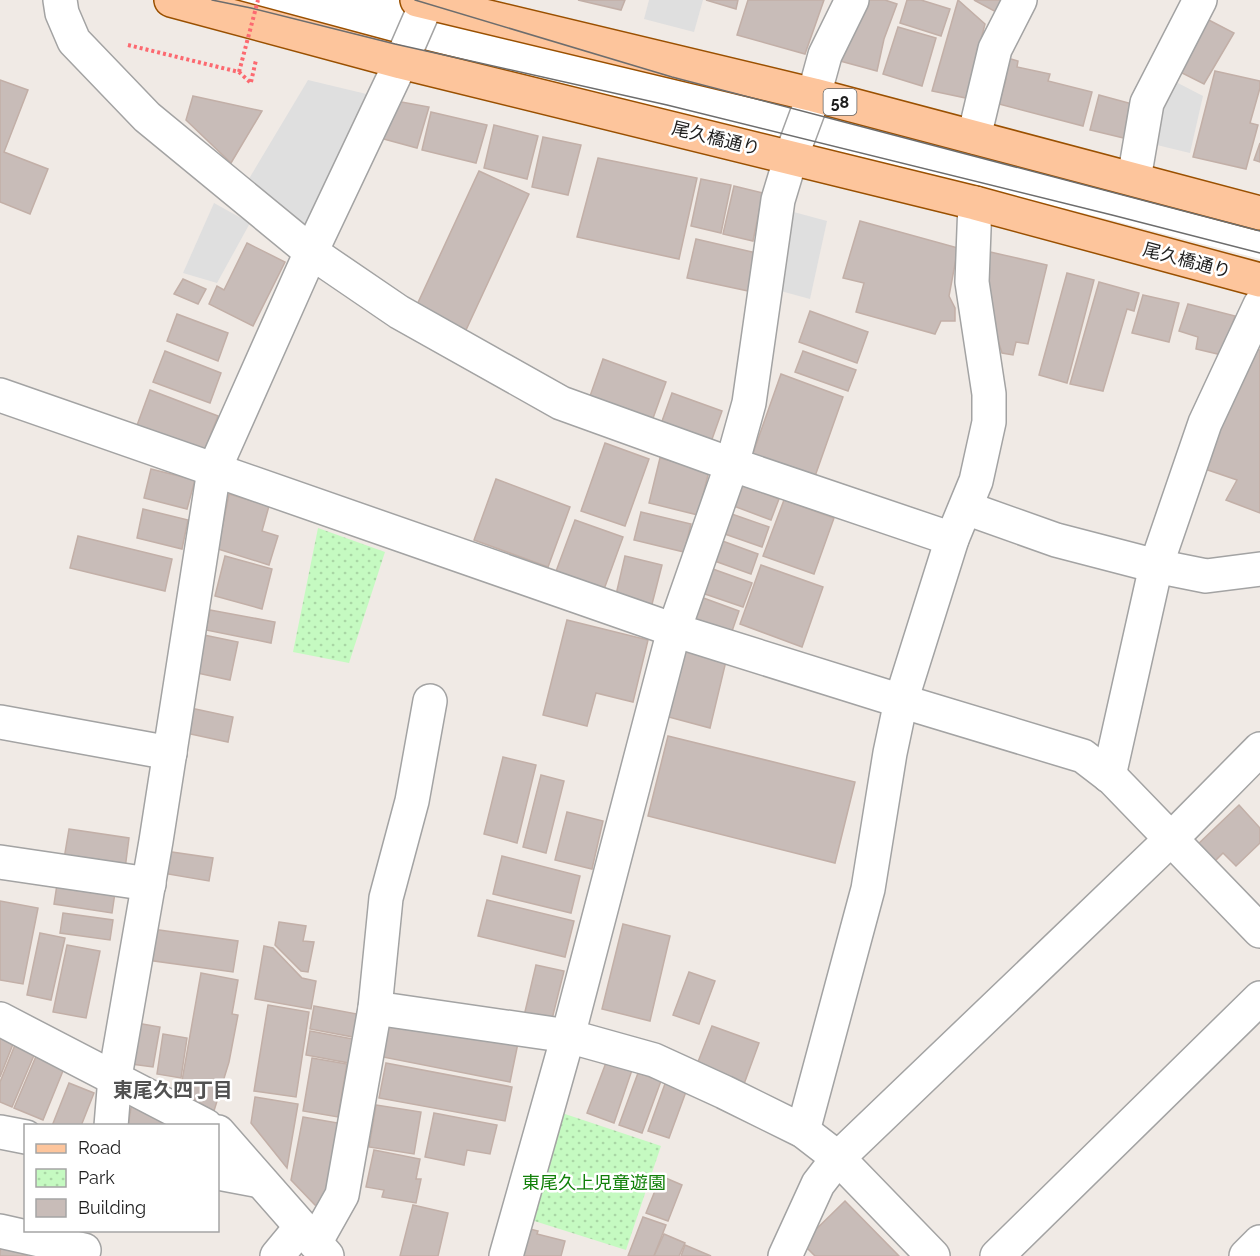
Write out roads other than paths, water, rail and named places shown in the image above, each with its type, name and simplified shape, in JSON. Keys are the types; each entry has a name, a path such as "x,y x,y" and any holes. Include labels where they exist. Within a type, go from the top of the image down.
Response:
{"main road":[{"name":"尾久橋通り","path":"171,0 401,62 975,203 1260,280"},
{"name":"58","path":"424,1 814,95 1260,213"}],"street":[{"path":"60,0 62,13 74,41 147,117 311,252 399,312 561,403 952,539"},
{"path":"506,1256 568,1036 674,630 732,464 749,403 778,200 814,95 825,54 852,0"},
{"path":"974,137 995,49 1020,0"},
{"path":"1134,179 1147,102 1200,0"},
{"path":"111,1124 115,1077 149,884 214,470 311,252 401,62 424,1"},
{"path":"803,1131 868,889 890,753 901,701 952,539 976,481 989,422 989,394 972,282 975,203"},
{"path":"1109,776 1156,566 1205,423 1260,305"},
{"path":"0,395 674,630 1083,756 1113,779 1260,931"},
{"path":"966,508 1056,540 1156,566 1206,576 1260,569"},
{"path":"277,1256 314,1242 342,1195 375,1008 386,898 412,801 430,701"},
{"path":"0,723 170,753"},
{"path":"785,1256 818,1184 838,1158 1171,839 1260,750"},
{"path":"0,862 149,884"},
{"path":"997,1256 1260,998"},
{"path":"375,1008 568,1036 654,1060 803,1131 838,1158 933,1256"},
{"path":"0,1019 204,1124"},
{"path":"0,1132 24,1137"},
{"path":"219,1133 314,1242"},
{"path":"219,1173 260,1181"},
{"path":"0,1231 86,1245"},
{"path":"1246,1256 1260,1242"}],"tram line":[{"path":"212,0 667,105 1260,253"},
{"path":"415,0 672,77 1260,231"}],"district":[{"name":"東尾久四丁目","path":"173,1090"}],"park label":[{"name":"東尾久上児童遊園","path":"594,1182"}]}
